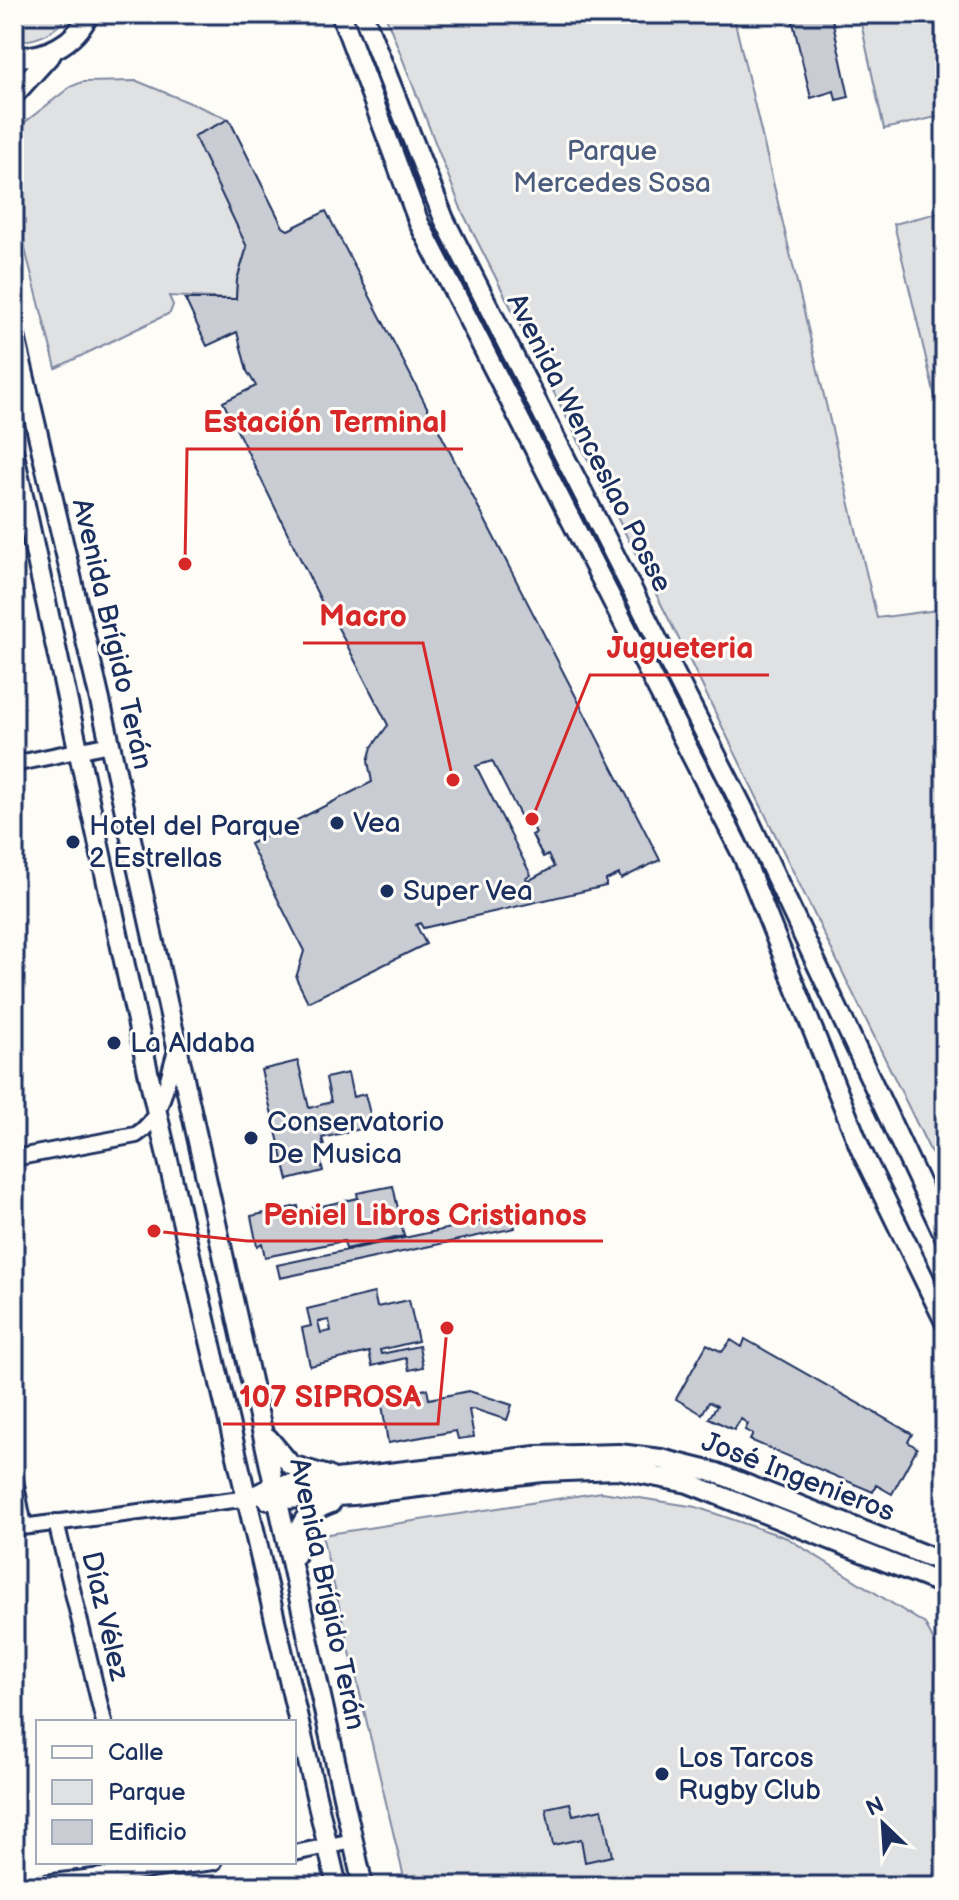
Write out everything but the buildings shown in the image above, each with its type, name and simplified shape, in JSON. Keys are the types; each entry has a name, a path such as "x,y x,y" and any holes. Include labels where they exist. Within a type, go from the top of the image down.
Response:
{"main road":[{"path":"341,14 419,223 743,856 867,1162 945,1322"},
{"name":"Avenida Wenceslao Posse","path":"365,16 444,219 748,818 945,1237"},
{"path":"14,95 56,49 91,17"},
{"path":"14,57 37,56 56,49"},
{"name":"Avenida Brígido Terán","path":"14,332 110,744 363,1886"},
{"name":"Avenida Brígido Terán","path":"14,454 157,1113 337,1886"},
{"path":"260,1420 271,1444 291,1465 338,1478"},
{"name":"José Ingenieros","path":"249,1498 338,1478 564,1454 619,1454 661,1459 754,1486 945,1563"},
{"name":"José Ingenieros","path":"277,1494 353,1495 563,1470 617,1469 658,1475 736,1500 945,1585"},
{"path":"295,1586 296,1534 302,1520 314,1509 353,1495"}],"street":[{"path":"14,382 19,354"},
{"path":"14,764 110,744"},
{"path":"14,1158 136,1135 147,1128 157,1113 178,1047"},
{"path":"14,1475 19,1527"},
{"name":"José Ingenieros","path":"19,1527 249,1498"},
{"name":"Díaz Vélez","path":"56,1522 104,1720"},
{"path":"296,1853 353,1841"},
{"path":"21,1886 138,1866 176,1864"},
{"path":"138,1866 143,1886"}],"green space":[{"path":"14,14 69,14 45,35 14,41"},
{"name":"Parque Mercedes Sosa","path":"385,14 733,14 877,618 945,609 945,1181 691,663 462,211"},
{"path":"859,14 945,14 945,115 884,129"},
{"path":"137,81 229,119 247,247 237,280 236,299 169,296 173,305 170,313 56,368 14,207 14,140 24,123 70,87 82,82"},
{"path":"945,211 945,430 943,430 894,224"},
{"name":"Los Tarcos Rugby Club","path":"602,1492 696,1507 787,1538 925,1624 945,1663 945,1886 406,1886 322,1535"}],"place":[{"name":"Estación Terminal","path":"185,564"},
{"name":"Macro","path":"453,780"},
{"name":"Jugueteria","path":"532,819"},
{"name":"Vea","path":"337,823"},
{"name":"Hotel del Parque 2 Estrellas","path":"73,842"},
{"name":"Super Vea","path":"387,891"},
{"name":"La Aldaba","path":"114,1043"},
{"name":"Conservatorio De Musica","path":"251,1138"},
{"name":"Peniel Libros Cristianos","path":"154,1231"},
{"name":"107 SIPROSA","path":"447,1328"},
{"name":"Los Tarcos Rugby Club","path":"662,1774"}]}
